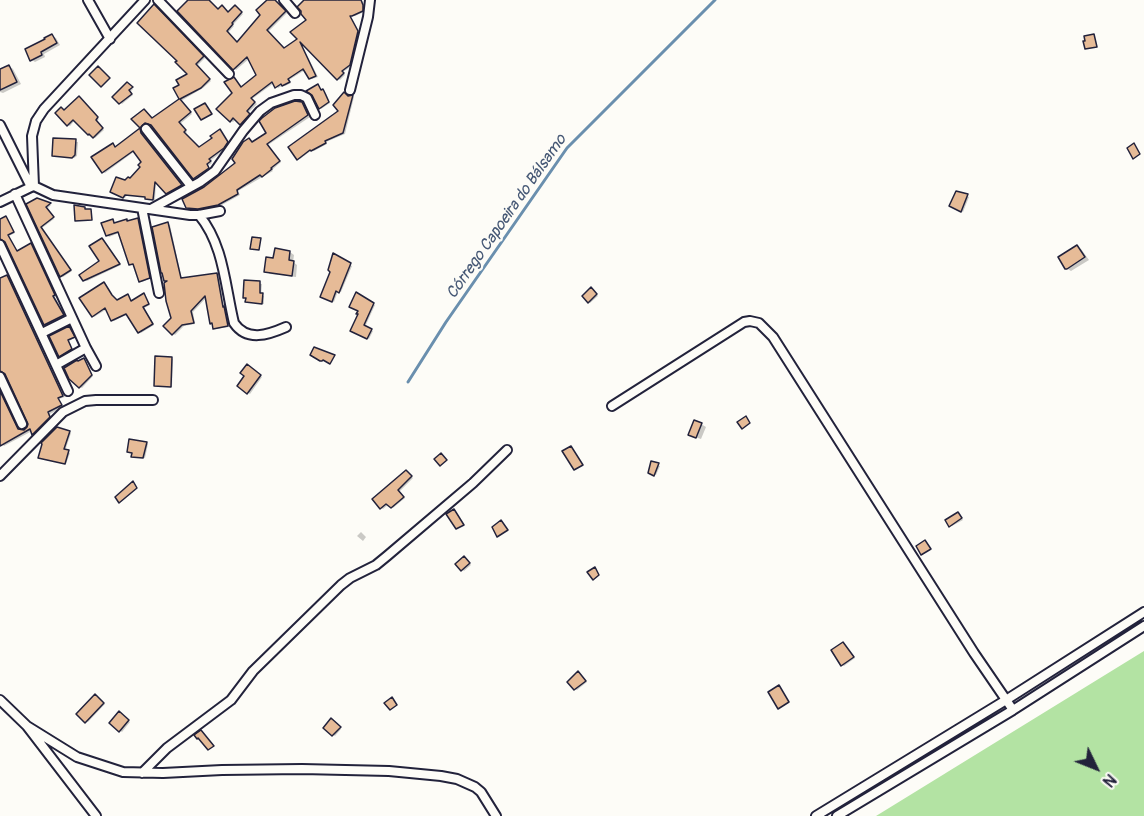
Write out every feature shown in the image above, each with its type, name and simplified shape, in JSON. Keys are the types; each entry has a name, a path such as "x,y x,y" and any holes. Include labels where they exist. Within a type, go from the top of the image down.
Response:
{"street":[{"path":"88,0 110,39"},
{"path":"33,186 32,136 36,122 44,110 145,0"},
{"path":"158,0 229,74"},
{"path":"284,0 296,13"},
{"path":"350,90 370,0"},
{"path":"146,208 191,186 215,171 243,131 260,111 271,103 294,95 301,95 307,98 315,115"},
{"path":"0,125 33,186 53,195 199,215 220,212"},
{"path":"146,129 191,186"},
{"path":"0,202 33,186"},
{"path":"15,194 96,366"},
{"path":"146,208 159,293"},
{"path":"199,215 217,246 236,326 244,332 259,335 286,327"},
{"path":"0,245 68,392"},
{"path":"42,333 72,318"},
{"path":"612,406 744,322 754,321 764,327 773,337 974,653 1013,710"},
{"path":"56,365 86,348"},
{"path":"0,377 22,424"},
{"path":"0,476 63,412 85,401 96,399 153,400"},
{"path":"142,773 178,738 231,700 253,671 341,585 376,565 473,483 507,450"},
{"path":"816,816 1006,700 1144,612"},
{"path":"837,816 1013,710 1144,626"},
{"path":"0,700 27,726 96,816"},
{"path":"27,726 77,757 123,772 302,769 389,771 457,779 481,792 496,816"}],"green space":[{"path":"1144,651 1144,816 876,816"}],"building":[{"path":"188,0 209,0 218,9 222,5 228,12 235,5 242,12 227,31 237,42 260,15 256,10 267,0 275,0 286,11 267,30 284,48 297,39 290,32 306,20 297,7 304,0 361,0 363,11 350,16 358,31 350,65 342,71 344,73 337,80 300,42 316,76 309,79 303,69 288,79 290,82 282,86 281,84 275,88 272,82 251,98 255,102 247,111 250,114 240,125 233,118 230,122 216,109 232,93 224,82 234,77 241,87 256,75 247,57 233,70 177,11"},
{"path":"154,4 204,56 196,64 210,79 201,88 180,99 191,112 179,122 186,130 184,132 199,147 220,129 228,142 224,148 209,159 211,161 207,164 209,168 193,179 151,125 145,123 140,128 131,119 144,109 152,118 179,99 173,88 179,85 176,80 187,74 175,62 177,61 137,23"},
{"path":"52,34 57,43 30,61 25,49"},
{"path":"1094,34 1097,47 1085,49 1084,36"},
{"path":"9,65 17,82 0,90 0,69"},
{"path":"98,66 110,78 101,87 89,75"},
{"path":"127,82 133,87 129,90 132,94 119,104 112,97"},
{"path":"318,84 329,102 319,109 312,95 306,91"},
{"path":"344,92 348,96 353,95 343,133 325,141 326,143 310,150 297,160 288,147 338,111 333,105"},
{"path":"79,96 98,117 96,120 103,128 93,138 73,120 67,126 55,113 61,107 64,110"},
{"path":"295,101 302,102 308,115 267,144 280,161 272,169 237,190 238,194 218,205 198,209 186,208 182,199 204,187 235,163 232,159 243,142 249,138 252,142 266,133 259,121 262,118 275,108"},
{"path":"205,103 212,114 201,120 194,109"},
{"path":"140,128 141,133 182,185 166,194 155,182 153,200 125,195 123,198 110,192 116,177 125,180 130,178 140,167 138,165 141,162 133,151 102,173 91,157 113,143 115,147"},
{"path":"53,138 76,139 75,155 72,158 52,156"},
{"path":"1134,143 1140,154 1133,159 1127,148"},
{"path":"956,191 968,194 961,212 949,206"},
{"path":"37,198 51,203 46,207 54,217 41,227 71,270 60,277 26,204"},
{"path":"74,205 91,209 92,220 75,221"},
{"path":"6,216 14,232 8,235 17,251 31,243 55,295 53,296 64,315 44,325 5,242 0,239 0,219"},
{"path":"138,218 150,278 139,282 133,264 129,265 118,232 106,236 101,223 113,219 114,223"},
{"path":"168,222 181,278 217,273 228,326 213,329 205,296 191,311 194,323 182,325 172,335 163,326 171,318 164,283 167,281 164,281 161,273 152,227"},
{"path":"252,237 261,238 259,250 250,249"},
{"path":"102,238 120,264 83,281 79,275 99,261 89,246"},
{"path":"1077,245 1085,257 1065,269 1058,257"},
{"path":"275,248 290,251 289,260 294,261 292,276 264,272 266,257 273,258"},
{"path":"333,253 351,263 339,293 336,291 332,302 320,297 330,272 328,270"},
{"path":"7,275 63,396 58,398 62,405 48,412 50,417 32,435 30,429 0,446 0,391 18,429 24,430 28,424 5,374 0,371 0,278"},
{"path":"244,280 260,281 260,293 263,293 262,304 245,302 246,298 243,298"},
{"path":"104,282 117,300 128,294 131,301 144,293 149,304 143,307 153,324 138,333 126,314 111,321 105,308 92,317 79,298"},
{"path":"591,287 597,294 588,303 582,296"},
{"path":"356,292 374,303 364,325 372,329 367,339 350,331 358,314 356,314 358,311 349,307"},
{"path":"69,326 75,337 68,340 72,349 59,357 49,336"},
{"path":"314,347 335,355 330,364 310,355"},
{"path":"155,356 172,357 171,387 154,386"},
{"path":"84,358 92,375 79,388 69,379 64,368"},
{"path":"247,364 261,375 247,394 237,386 244,376 240,373"},
{"path":"746,416 750,423 742,429 737,422"},
{"path":"694,420 702,423 696,438 688,435"},
{"path":"57,427 70,431 64,449 69,450 65,464 38,458 41,443"},
{"path":"129,439 147,442 143,458 131,457 132,453 127,452"},
{"path":"571,446 583,465 574,470 562,451"},
{"path":"441,453 447,460 440,466 434,459"},
{"path":"651,461 659,463 654,476 648,473"},
{"path":"406,470 412,476 398,490 404,497 391,508 386,504 380,509 372,499"},
{"path":"133,481 137,488 119,503 115,497"},
{"path":"454,509 464,525 456,529 446,514"},
{"path":"958,512 962,518 949,527 945,520"},
{"path":"501,520 508,530 497,537 492,527"},
{"path":"925,540 931,549 921,555 916,546"},
{"path":"464,556 470,563 461,571 455,564"},
{"path":"595,567 599,575 593,580 587,572"},
{"path":"843,642 854,657 841,666 831,650"},
{"path":"578,671 586,681 574,690 567,682"},
{"path":"779,685 789,702 778,709 768,692"},
{"path":"95,694 104,703 85,723 76,714"},
{"path":"392,697 397,705 390,710 384,703"},
{"path":"119,711 129,720 119,732 109,723"},
{"path":"331,718 341,727 332,736 323,728"},
{"path":"201,730 214,746 208,750 194,735"}],"waterway":[{"name":"Córrego Capoeira do Bálsamo","path":"408,382 446,322 567,148 715,0"}]}
